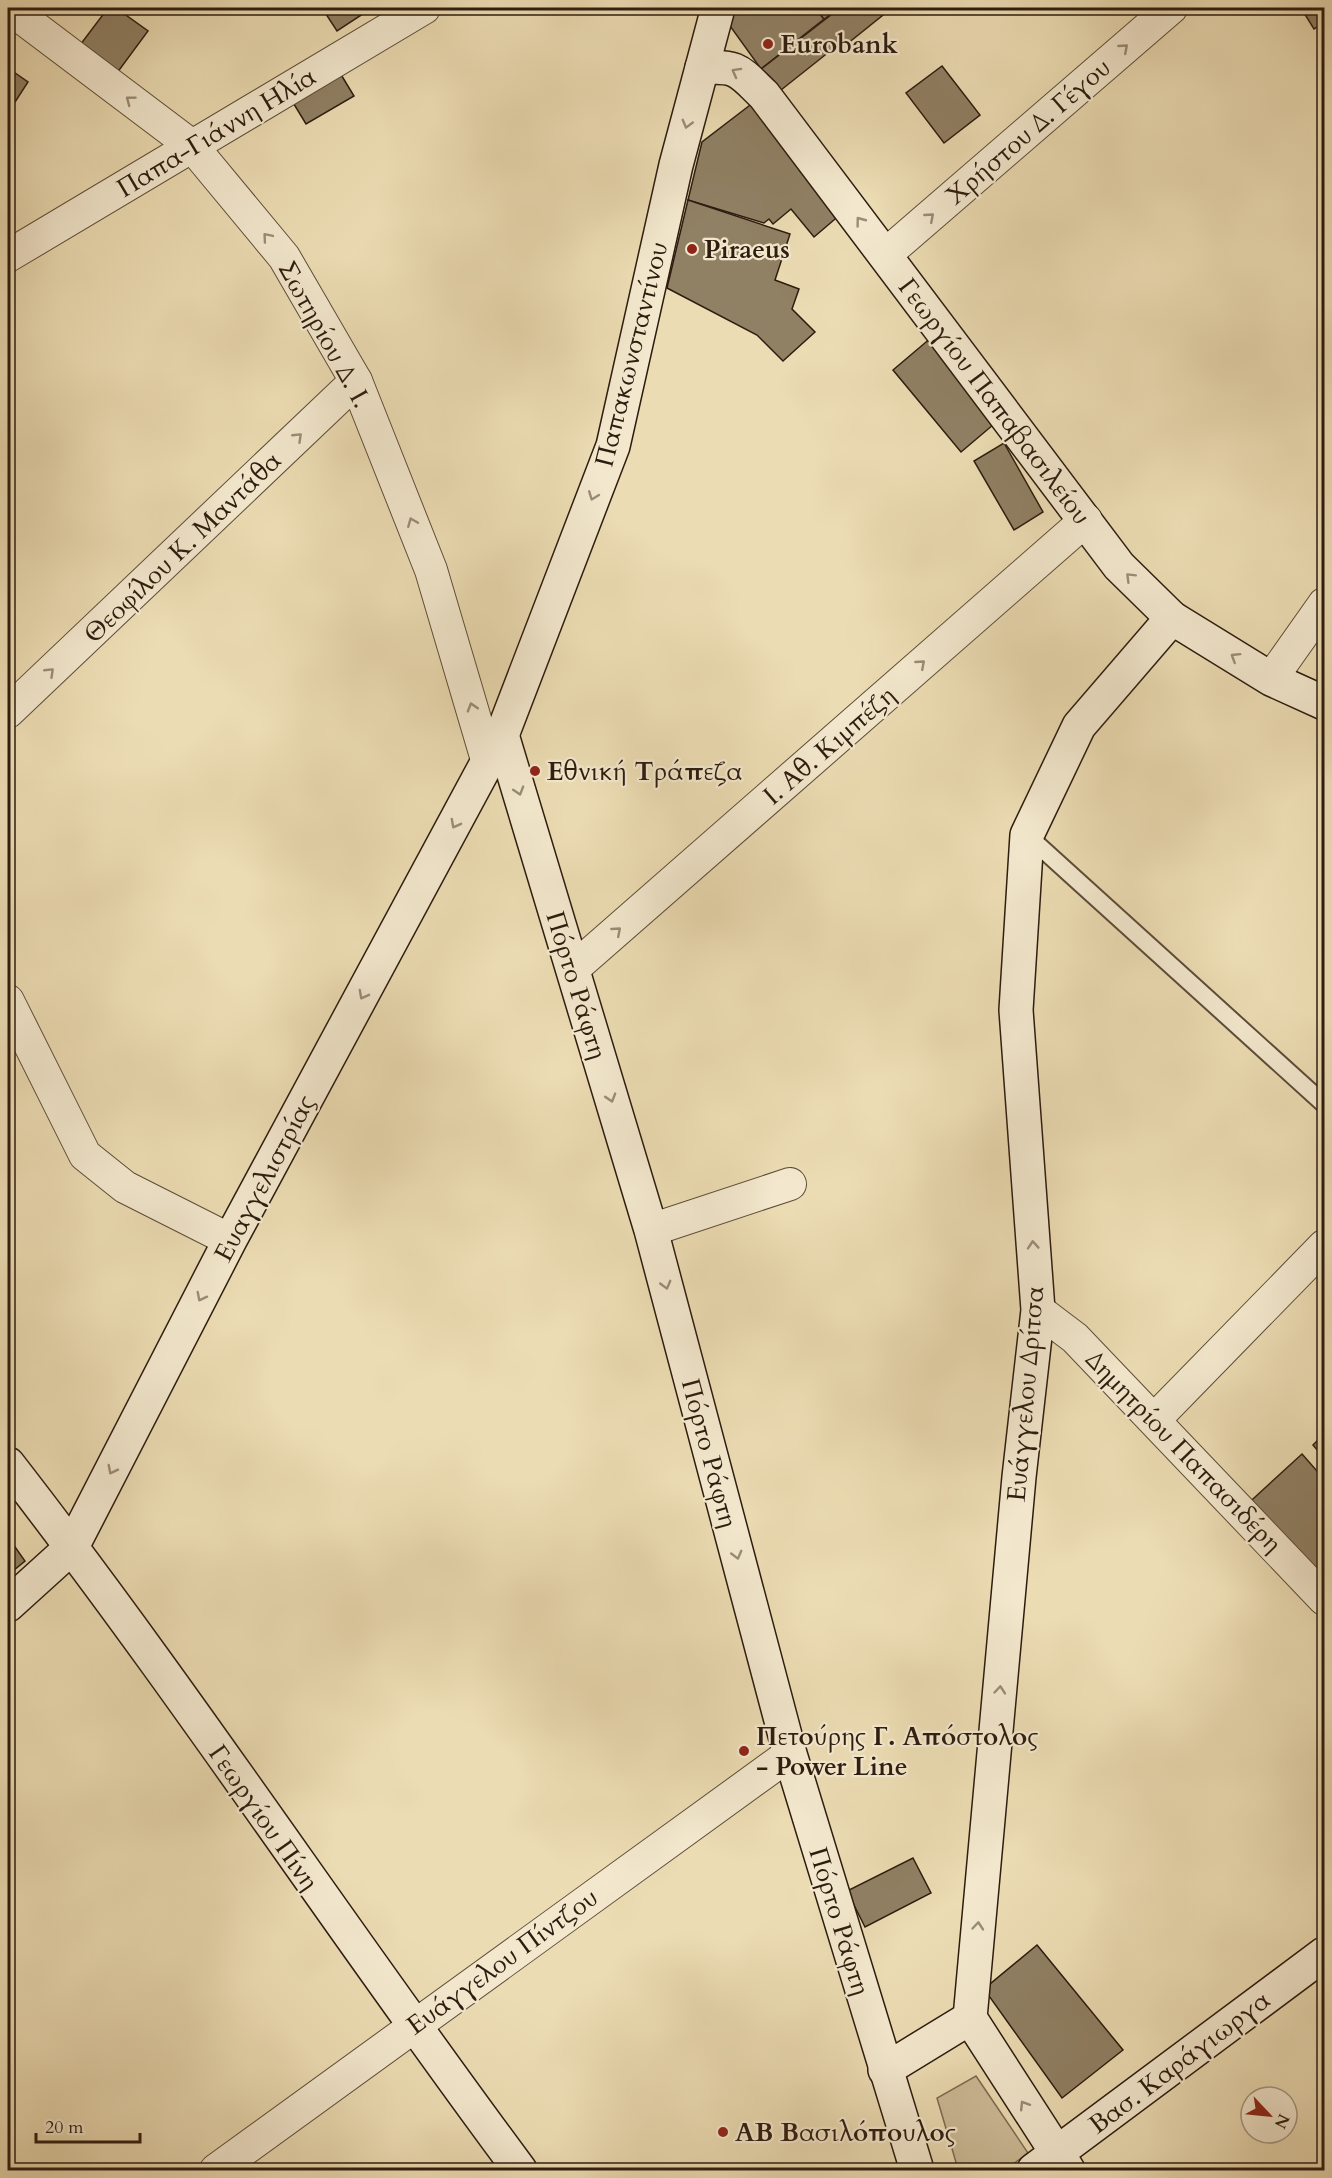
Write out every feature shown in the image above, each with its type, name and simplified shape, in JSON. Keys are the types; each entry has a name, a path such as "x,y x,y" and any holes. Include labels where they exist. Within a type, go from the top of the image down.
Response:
{"street":[{"name":"Σωτηρίου Δ. Ι.","path":"9,8 192,146 284,257 356,381 431,570 495,749"},
{"name":"Παπα-Γιάννη Ηλία","path":"8,256 424,8"},
{"name":"Παπακωνσταντίνου","path":"495,749 613,446 676,165 718,8"},
{"name":"Χρήστου Δ. Γέγου","path":"885,255 1171,8"},
{"name":"Γεωργίου Παπαβασιλείου","path":"702,68 725,66 740,72 764,95 1010,425 1086,520 1119,566 1172,618 1271,679 1324,704"},
{"name":"Θεοφίλου Κ. Μαντάθα","path":"8,712 356,381"},
{"name":"Ι. Αθ. Κιμπέζη","path":"573,969 1086,520"},
{"path":"1271,679 1324,604"},
{"name":"Ευάγγελου Δρίτσα","path":"970,2018 1019,1476 1038,1310 1016,1010 1027,835 1079,726 1172,618"},
{"name":"Πόρτο Ράφτη","path":"495,749 573,969 651,1230 790,1754 885,2070 918,2170"},
{"name":"Ευαγγελιστρίας","path":"8,1605 72,1547 230,1240 495,749"},
{"path":"8,1001 85,1155 125,1187 230,1240"},
{"path":"651,1230 790,1184"},
{"path":"1154,1420 1324,1246"},
{"name":"Δημητρίου Παπασιδέρη","path":"1038,1310 1075,1338 1324,1599"},
{"name":"Γεωργίου Πίνη","path":"8,1464 72,1547 412,2026 520,2170"},
{"name":"Ευάγγελου Πίντζου","path":"216,2170 790,1754"},
{"name":"Βασ. Καράγιωργα","path":"1052,2165 1324,1954"},
{"path":"885,2070 970,2018 1052,2165"}],"lane":[{"path":"1027,835 1324,1104"}],"shaded area":[{"path":"976,2076 1028,2153 1005,2170 958,2169 937,2098"}],"building":[{"path":"108,8 116,8 148,31 117,73 80,45"},
{"path":"322,8 372,8 337,31"},
{"name":"Eurobank","path":"740,8 815,8 824,19 761,69 725,19"},
{"path":"815,8 840,8 824,19"},
{"path":"840,8 878,8 883,15 847,44 844,40 776,94 761,69"},
{"path":"1301,8 1324,8 1324,23 1314,29"},
{"path":"942,66 980,115 944,143 906,93"},
{"path":"8,68 28,82 8,113"},
{"path":"337,68 354,96 306,124 289,96"},
{"path":"758,99 841,214 814,237 791,209 773,224 769,219 764,223 688,200 702,142"},
{"path":"688,200 790,234 775,280 799,289 792,309 815,332 783,361 757,335 667,288"},
{"path":"932,337 1000,419 961,452 893,370"},
{"path":"1004,443 1043,512 1014,530 974,461"},
{"path":"1324,1434 1324,1458 1313,1445"},
{"path":"1302,1454 1324,1479 1324,1574 1312,1586 1242,1509"},
{"path":"8,1537 25,1561 8,1575"},
{"path":"913,1858 931,1893 865,1927 847,1891"},
{"path":"1037,1945 1123,2050 1062,2098 984,1989"}],"place":[{"name":"Eurobank","path":"768,44"},
{"name":"Piraeus","path":"692,249"},
{"name":"Εθνική Τράπεζα","path":"535,771"},
{"name":"Πετούρης Γ. Απόστολος - Power Line","path":"744,1751"},
{"name":"ΑΒ Βασιλόπουλος","path":"723,2132"}]}
